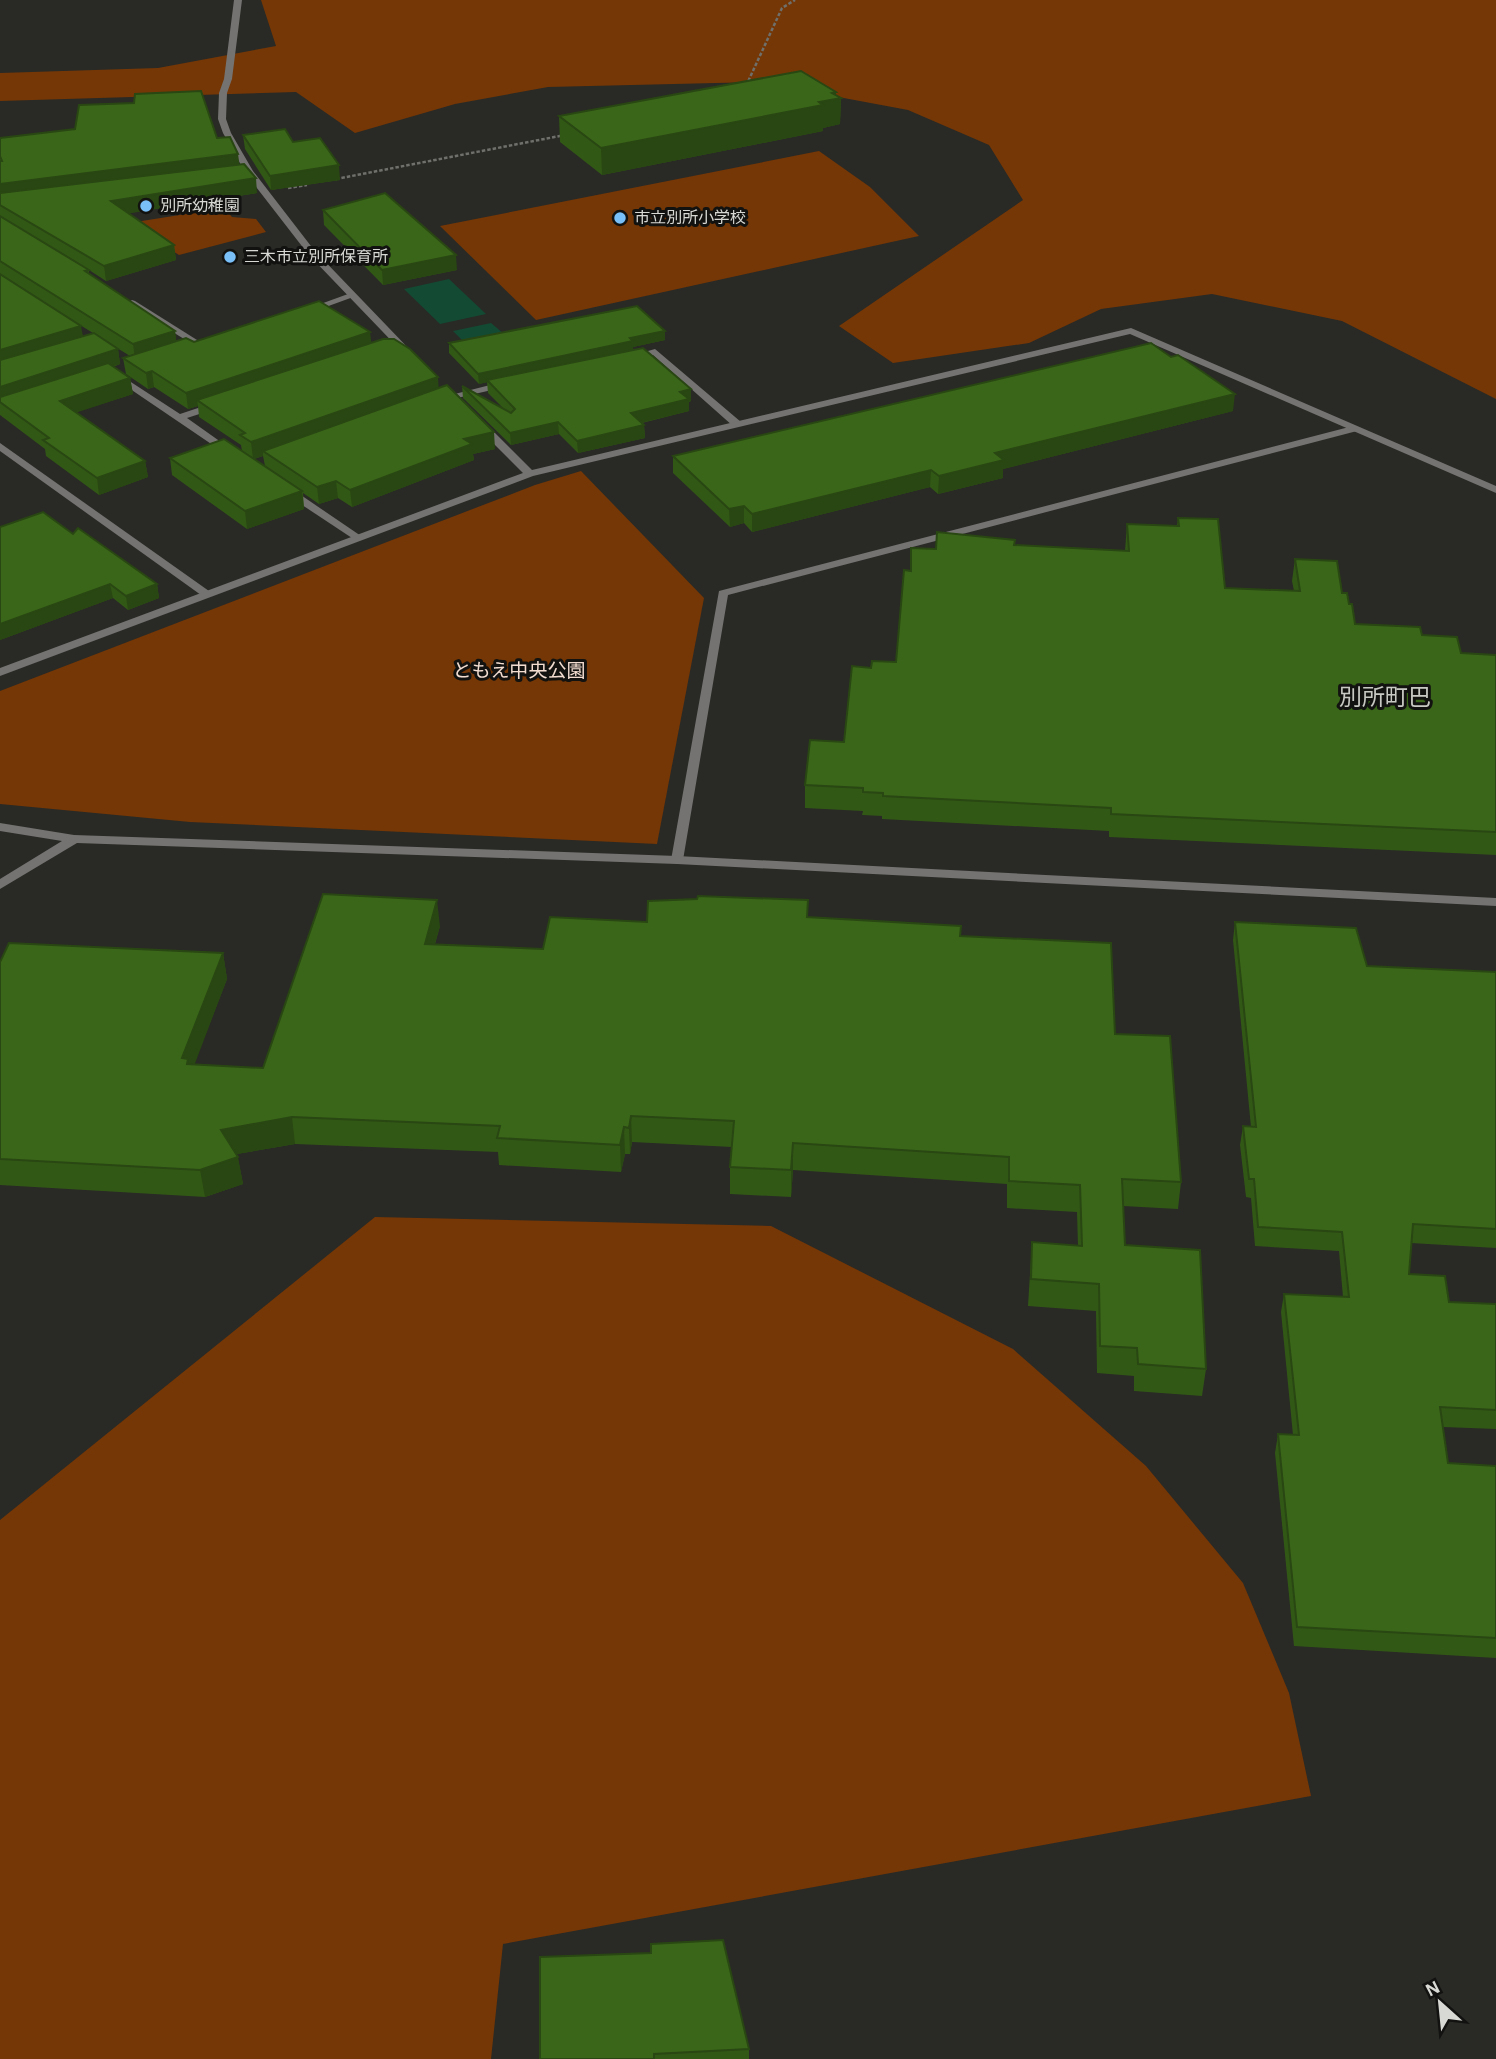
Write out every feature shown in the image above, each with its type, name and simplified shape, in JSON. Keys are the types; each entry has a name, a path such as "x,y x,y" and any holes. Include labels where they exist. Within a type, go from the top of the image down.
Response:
{"street":[{"path":"238,0 222,119 249,172 265,193 351,296 416,361"},
{"path":"235,174 249,172"},
{"path":"118,294 200,345"},
{"path":"301,312 351,296"},
{"path":"0,672 205,593 530,474 1131,331 1496,490"},
{"path":"187,349 213,341"},
{"path":"386,348 399,344"},
{"path":"614,360 655,352 737,424"},
{"path":"100,377 118,371 178,418 241,459"},
{"path":"426,404 451,395 519,381"},
{"path":"442,387 461,405"},
{"path":"178,418 230,400"},
{"path":"471,415 530,474"},
{"path":"677,860 723,593 1353,429"},
{"path":"0,446 205,593"},
{"path":"283,487 356,537"},
{"path":"0,827 74,839 677,860 1496,902"},
{"path":"0,885 74,839"}],"path":[{"path":"745,88 782,8 795,0"},
{"path":"332,180 575,133"},
{"path":"265,193 319,182"}],"green space":[{"path":"261,0 1496,0 1496,399 1342,321 1212,294 1101,309 1029,343 893,363 839,326 1023,200 989,145 908,110 758,82 548,87 455,104 355,133 296,92 0,101 0,73 158,68 276,46"},
{"path":"819,151 870,187 919,236 536,320 440,226"},
{"path":"224,208 232,217 256,219 266,232 179,255 129,223"},
{"name":"ともえ中央公園","path":"581,471 704,598 657,844 190,822 0,804 0,691 535,485"},
{"path":"375,1217 771,1226 1013,1349 1146,1466 1243,1583 1289,1693 1311,1796 503,1944 491,2059 0,2059 0,1520"}],"shaded area":[{"path":"449,279 486,314 440,324 404,289"},
{"path":"491,323 504,334 464,342 453,331"}],"building":[{"path":"801,71 836,92 832,93 841,98 819,102 823,105 601,148 559,116"},
{"path":"201,91 217,138 230,137 238,154 0,184 0,138 75,129 79,105 134,103 135,94"},
{"path":"285,129 293,142 320,138 339,165 270,176 243,135"},
{"path":"244,164 256,178 111,201 174,245 104,266 0,205 0,193"},
{"path":"385,193 456,255 382,270 323,210"},
{"path":"0,216 89,270 85,271 175,331 133,344 0,261"},
{"path":"0,274 81,326 0,350"},
{"path":"319,301 370,332 186,393 152,371 146,373 123,358 186,338 194,342"},
{"path":"637,306 665,331 630,338 633,341 478,374 449,343"},
{"path":"94,333 118,349 0,387 0,360"},
{"path":"383,339 394,339 410,349 438,377 251,442 240,435 245,433 197,400"},
{"path":"1151,343 1171,357 1178,355 1235,394 995,453 1004,460 939,476 931,470 752,514 744,506 729,509 673,456"},
{"path":"643,348 691,389 680,392 689,399 631,413 644,425 577,441 558,422 510,433 462,386 511,413 515,409 487,380"},
{"path":"108,363 130,378 60,401 145,461 97,478 43,440 49,438 0,402 0,397"},
{"path":"447,385 494,432 464,439 472,444 350,490 336,481 317,487 263,451"},
{"path":"224,439 302,491 245,511 170,458"},
{"path":"43,512 73,534 78,528 157,584 126,596 110,584 0,624 0,527"},
{"path":"1178,518 1218,519 1225,588 1300,591 1295,559 1337,561 1342,593 1347,593 1349,604 1352,604 1355,624 1420,627 1422,635 1457,637 1461,653 1496,655 1496,832 1111,814 1111,808 883,796 883,793 863,792 863,788 805,785 810,740 844,742 852,666 871,668 872,661 896,662 904,570 911,571 911,548 936,549 937,532 1015,540 1014,545 1129,551 1127,524 1179,526"},
{"path":"323,894 437,900 425,944 543,949 550,917 647,922 648,901 697,899 698,896 808,900 807,917 961,926 960,936 1111,943 1115,1034 1170,1036 1181,1182 1122,1179 1125,1245 1200,1250 1206,1369 1138,1364 1137,1348 1100,1346 1099,1284 1031,1279 1032,1242 1082,1246 1080,1185 1009,1181 1009,1157 793,1143 791,1170 730,1167 734,1121 631,1116 629,1128 624,1127 620,1145 497,1138 500,1126 292,1117 221,1130 238,1157 200,1170 0,1159 0,962 9,943 223,953 182,1058 188,1059 187,1064 263,1068"},
{"path":"1235,922 1356,928 1367,966 1496,972 1496,1229 1413,1224 1409,1274 1445,1276 1449,1302 1496,1304 1496,1410 1440,1407 1448,1463 1496,1466 1496,1638 1297,1627 1278,1434 1299,1435 1284,1294 1349,1297 1342,1232 1258,1227 1254,1179 1249,1179 1243,1126 1256,1127"},
{"path":"723,1940 749,2049 654,2054 654,2059 540,2059 540,1957 651,1953 651,1944"}],"place":[{"name":"別所幼稚園","path":"146,206"},
{"name":"市立別所小学校","path":"620,218"},
{"name":"三木市立別所保育所","path":"230,257"}],"district":[{"name":"別所町巴","path":"1385,698"}]}
